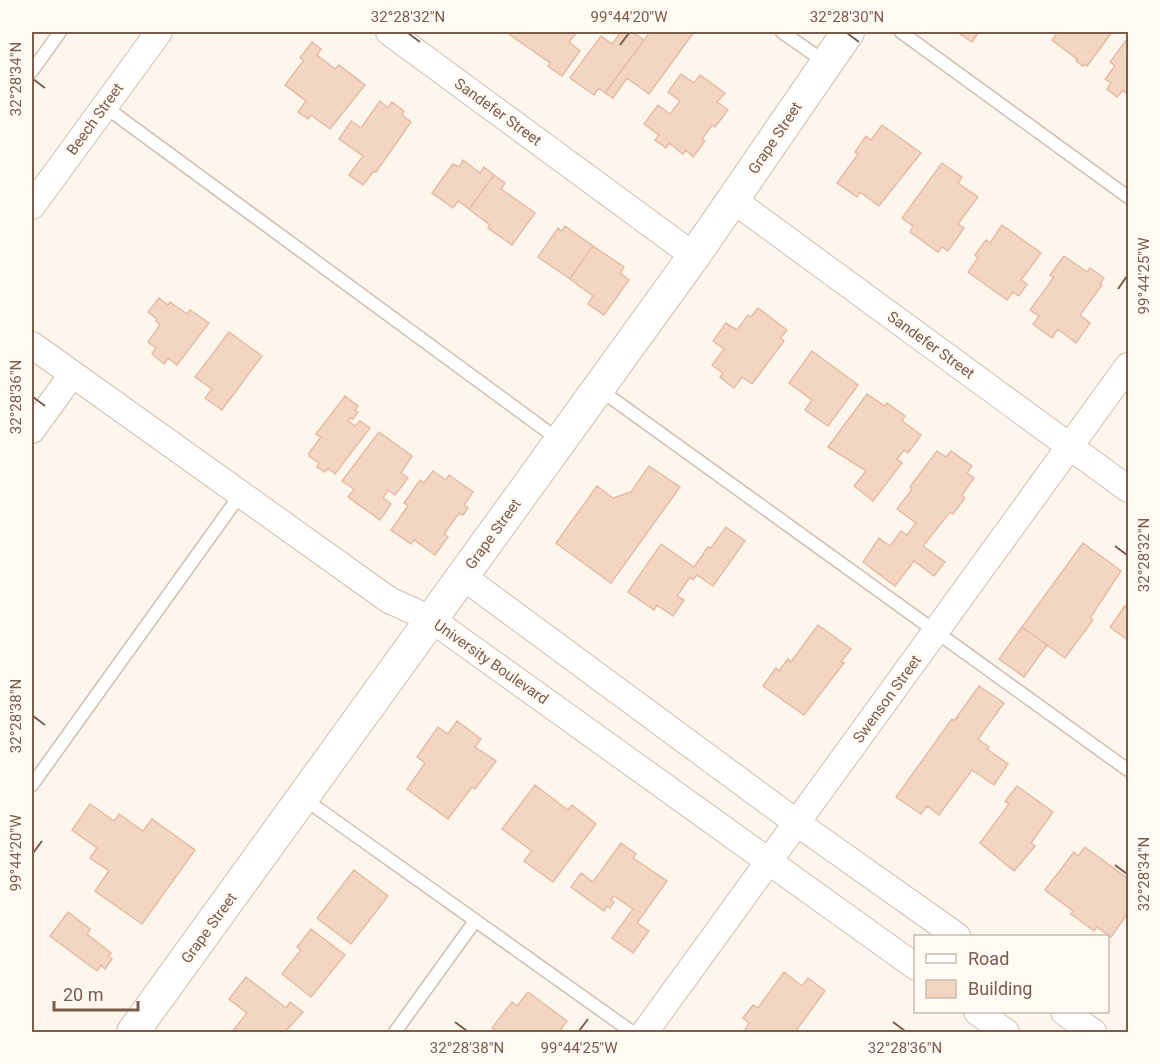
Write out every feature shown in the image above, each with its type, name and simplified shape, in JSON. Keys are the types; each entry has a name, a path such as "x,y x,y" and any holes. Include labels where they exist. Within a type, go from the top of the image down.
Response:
{"street":[{"name":"Beech Street","path":"33,201 159,32"},
{"name":"Sandefer Street","path":"389,32 694,256"},
{"name":"Grape Street","path":"133,1032 694,256 848,32"},
{"name":"Sandefer Street","path":"733,200 1128,489"},
{"name":"University Boulevard","path":"32,345 71,376 389,600 431,619 914,966"},
{"name":"Swenson Street","path":"645,1032 1128,366"},
{"path":"32,430 71,376"},
{"path":"462,576 797,823 956,935"},
{"path":"980,1013 1006,1032"},
{"path":"1067,1013 1093,1032"}],"lane":[{"path":"32,71 60,32"},
{"path":"782,32 826,63"},
{"path":"901,32 1128,197"},
{"path":"104,106 560,440"},
{"path":"598,388 1128,770"},
{"path":"32,785 240,495"},
{"path":"303,798 632,1032"},
{"path":"395,1032 475,921"}],"building":[{"path":"513,32 577,32 569,42 580,51 562,76 548,66 550,63 510,35"},
{"path":"621,32 632,32 644,40 605,93 599,88 594,95 570,78 601,36 612,44"},
{"path":"650,32 694,32 649,94 627,78 613,98 605,93"},
{"path":"957,32 979,32 972,42"},
{"path":"1058,32 1112,32 1087,66 1085,64 1083,66 1052,40"},
{"path":"1127,39 1128,95 1123,90 1117,97 1107,89 1111,83 1105,79 1115,66 1110,62"},
{"path":"312,42 321,49 317,55 335,69 339,65 365,85 330,129 311,115 308,119 298,112 306,101 285,85 304,60 300,58"},
{"path":"681,74 694,83 700,75 725,93 717,102 728,110 715,127 712,125 702,139 705,141 693,157 686,150 683,154 669,143 666,148 655,140 659,135 644,124 658,105 670,114 680,101 668,92"},
{"path":"380,101 388,108 392,102 404,111 402,115 411,122 376,172 374,171 363,185 349,175 363,156 339,139 351,121 361,128"},
{"path":"882,125 921,153 879,206 860,192 857,197 837,183 858,154 855,152 866,136 871,140"},
{"path":"463,160 480,173 484,167 494,175 469,209 458,201 453,208 432,193 453,164 459,167"},
{"path":"942,163 962,177 958,183 978,197 958,224 964,228 948,251 942,247 938,252 910,232 913,226 902,218"},
{"path":"494,175 505,183 501,189 535,213 512,245 488,228 490,225 469,209"},
{"path":"1002,225 1041,253 1021,280 1027,284 1019,296 1013,292 1007,300 968,272 978,258 975,255 986,240 990,243"},
{"path":"565,226 593,246 570,279 538,257 558,228 562,231"},
{"path":"593,246 624,267 620,273 629,280 604,315 588,304 593,296 570,279"},
{"path":"1064,256 1087,272 1090,268 1104,278 1100,284 1102,285 1080,315 1090,323 1076,343 1058,329 1052,338 1033,324 1039,316 1030,310 1054,277 1050,275"},
{"path":"159,298 168,305 170,302 187,314 190,310 209,323 177,365 168,358 164,364 152,354 156,348 148,342 160,325 157,319 148,312"},
{"path":"758,308 787,330 780,338 784,341 752,384 742,377 734,388 720,377 723,373 712,365 724,349 713,341 726,323 737,330 748,315 751,317"},
{"path":"229,332 262,356 222,410 205,398 212,389 195,377"},
{"path":"812,351 858,385 828,426 805,410 812,400 789,383"},
{"path":"867,394 885,406 887,403 905,416 902,421 921,435 908,453 904,450 897,459 902,463 873,501 854,486 866,471 828,447"},
{"path":"345,396 358,406 355,410 358,412 353,419 350,418 348,421 355,426 360,421 370,428 335,474 328,468 325,472 317,467 319,463 309,456 309,453 321,437 316,434"},
{"path":"379,432 412,456 401,473 408,478 395,495 388,490 383,498 391,504 380,520 348,497 354,489 342,481"},
{"path":"937,451 946,457 951,451 972,466 967,473 974,478 962,495 965,498 953,514 950,512 923,546 945,562 934,576 914,561 895,586 863,562 879,538 890,546 901,531 907,535 916,523 897,509"},
{"path":"649,466 680,487 611,583 556,543 597,486 613,498 631,492"},
{"path":"433,471 446,480 449,475 473,492 464,505 468,508 463,515 459,513 444,534 448,537 435,555 414,540 411,544 391,530 408,506 404,503 420,480 424,483"},
{"path":"726,527 745,541 713,586 697,575 693,580 690,577 677,596 684,600 673,616 657,605 654,610 628,592 661,544 694,567"},
{"path":"1083,543 1121,571 1090,618 1093,620 1065,658 1022,627"},
{"path":"1125,606 1128,609 1128,640 1110,627"},
{"path":"818,625 851,649 841,662 844,663 804,715 763,686 776,668 779,671 788,659 791,662"},
{"path":"1022,627 1047,645 1024,677 999,659"},
{"path":"979,686 1004,703 978,739 989,747 987,749 1008,764 994,785 972,770 939,815 927,806 921,814 896,797 952,719 954,721"},
{"path":"457,721 481,739 475,747 496,761 475,789 472,787 448,819 407,789 425,763 417,757 438,727 448,734"},
{"path":"535,785 568,810 572,805 596,824 553,882 524,861 532,851 502,829"},
{"path":"1017,786 1053,812 1031,843 1035,846 1014,871 980,843 1009,804 1005,801"},
{"path":"90,804 114,821 119,814 143,831 152,819 195,850 142,924 95,891 109,871 90,858 97,848 72,830"},
{"path":"621,843 636,854 633,858 667,881 637,923 649,931 633,953 612,938 633,909 614,896 611,900 614,902 610,908 607,906 604,911 571,887 581,873 593,882"},
{"path":"1085,847 1128,879 1128,913 1111,937 1097,927 1094,931 1071,914 1073,911 1045,890 1074,852 1078,856"},
{"path":"354,870 388,896 351,944 317,918"},
{"path":"68,912 90,929 87,934 111,953 108,956 112,959 105,969 101,965 97,971 50,936"},
{"path":"311,929 345,955 311,997 282,974 301,950 297,947"},
{"path":"784,972 802,986 808,978 825,991 795,1032 744,1032 749,1023 743,1018 753,1005 758,1008"},
{"path":"246,977 286,1008 290,1002 303,1012 285,1032 232,1032 247,1013 229,999"},
{"path":"528,992 567,1021 559,1032 499,1032 492,1028 512,1002 517,1006"}]}
